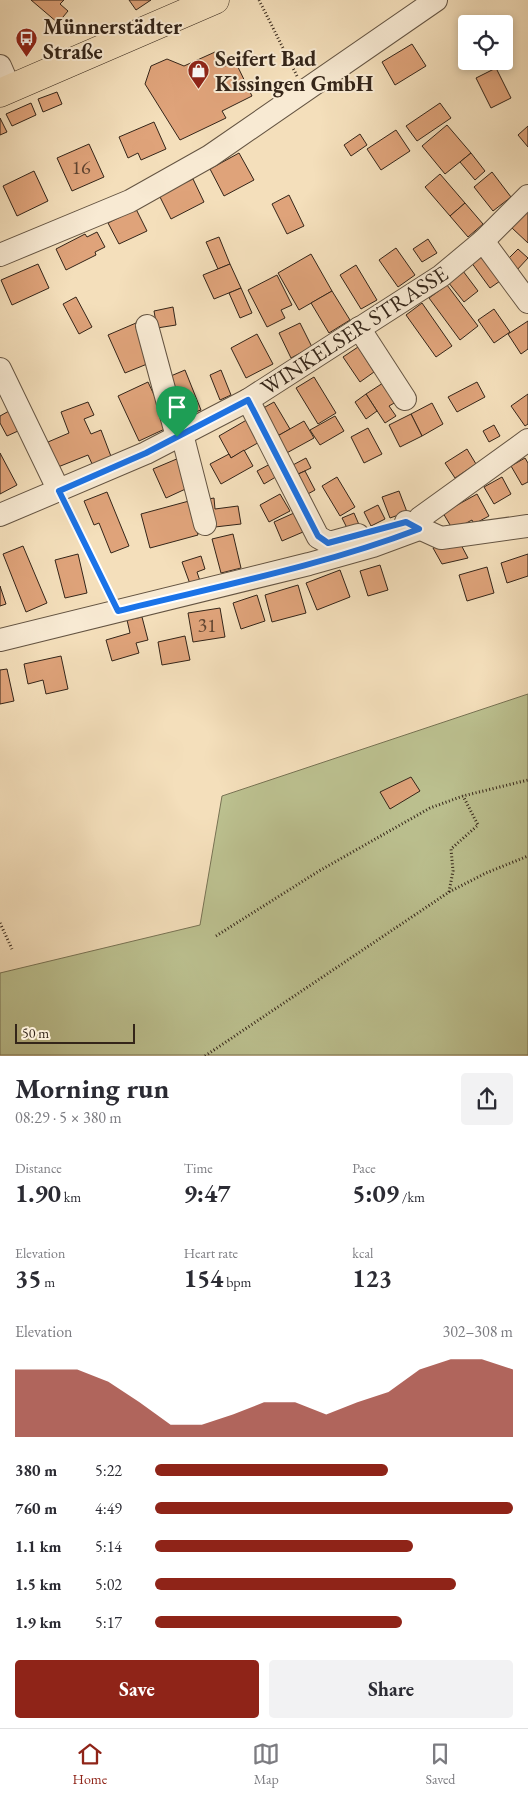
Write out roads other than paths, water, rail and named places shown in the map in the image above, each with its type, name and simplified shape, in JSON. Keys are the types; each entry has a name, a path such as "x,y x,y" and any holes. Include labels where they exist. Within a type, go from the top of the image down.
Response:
{"main road":[{"path":"4,82 215,0"}],"street":[{"path":"0,255 130,201 210,156 436,0"},
{"name":"WINKELSER STRASSE","path":"0,516 180,436 248,400 441,276 484,241 528,196"},
{"path":"484,241 528,302"},
{"path":"147,326 205,524"},
{"path":"359,328 405,399"},
{"path":"0,369 59,491"},
{"path":"248,400 318,536 328,543 406,522 441,538 528,526"},
{"path":"419,529 420,518 528,440"},
{"path":"0,640 318,562 373,546 419,529"}],"place":[{"name":"Münnerstädter Straße","path":"27,58"},
{"name":"Seifert Bad Kissingen GmbH","path":"199,90"}]}
